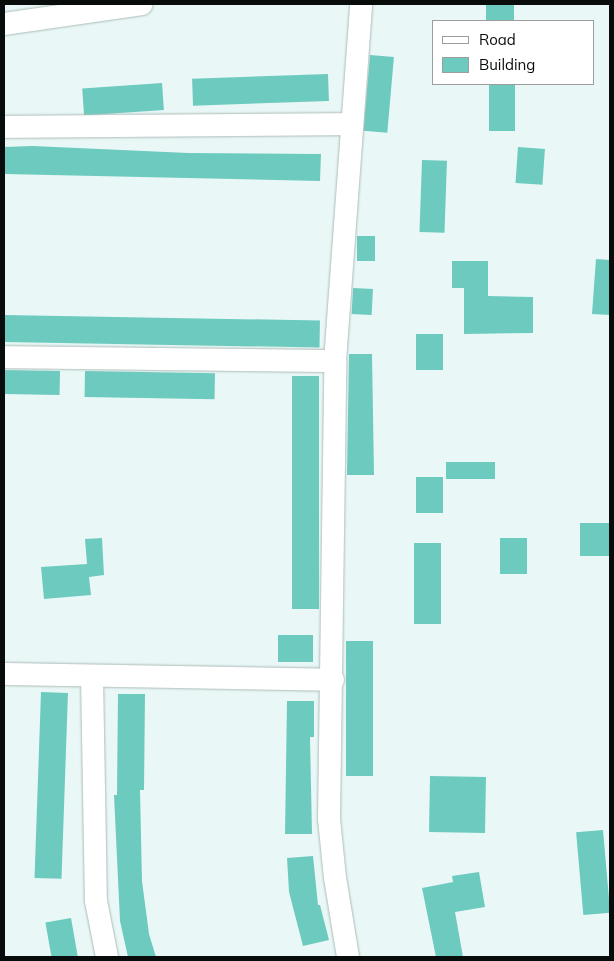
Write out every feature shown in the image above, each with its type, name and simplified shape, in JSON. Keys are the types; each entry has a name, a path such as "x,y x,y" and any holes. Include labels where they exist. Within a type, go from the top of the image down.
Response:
{"street":[{"path":"4,24 142,4"},
{"path":"348,957 335,878 329,819 333,680 335,361 350,124 361,4"},
{"path":"4,127 350,124"},
{"path":"4,357 335,361"},
{"path":"4,674 333,680"},
{"path":"92,676 96,901 107,957"}],"building":[{"path":"486,4 514,4 514,20 486,20"},
{"path":"370,55 394,57 387,133 363,131"},
{"path":"328,74 329,101 193,106 192,79"},
{"path":"162,83 164,110 84,116 82,89"},
{"path":"489,85 515,85 515,131 489,131"},
{"path":"33,146 188,153 321,154 320,181 4,174 4,147"},
{"path":"518,147 545,149 542,185 515,183"},
{"path":"422,160 447,161 444,233 419,232"},
{"path":"357,236 375,236 375,261 357,261"},
{"path":"596,259 610,260 610,315 592,314"},
{"path":"452,261 488,261 488,296 533,297 533,333 464,334 464,288 452,288"},
{"path":"353,288 373,289 372,315 352,314"},
{"path":"4,315 320,321 319,348 4,342"},
{"path":"416,334 443,334 443,370 416,370"},
{"path":"349,354 372,354 374,475 347,475"},
{"path":"4,370 60,371 60,395 4,394"},
{"path":"85,371 215,373 215,399 85,397"},
{"path":"292,376 319,376 319,609 292,609"},
{"path":"446,462 495,462 495,479 446,479"},
{"path":"416,477 443,477 443,513 416,513"},
{"path":"580,523 610,523 610,556 580,556"},
{"path":"102,538 104,575 89,577 91,595 44,599 41,567 87,564 85,539"},
{"path":"500,538 527,538 527,574 500,574"},
{"path":"414,543 441,543 441,624 414,624"},
{"path":"278,635 313,635 313,662 278,662"},
{"path":"346,641 373,641 373,776 346,776"},
{"path":"41,692 68,693 61,879 35,878"},
{"path":"118,694 145,694 144,790 140,790 142,881 149,934 156,957 128,957 120,921 114,795 117,795"},
{"path":"287,701 314,701 314,737 310,737 312,834 285,834"},
{"path":"430,776 486,777 485,833 429,832"},
{"path":"603,830 610,913 583,915 576,832"},
{"path":"313,856 318,905 320,905 329,940 303,946 289,892 287,858"},
{"path":"479,872 485,907 455,912 463,957 436,957 422,888 453,882 452,876"},
{"path":"71,918 78,957 51,957 45,923"}]}
